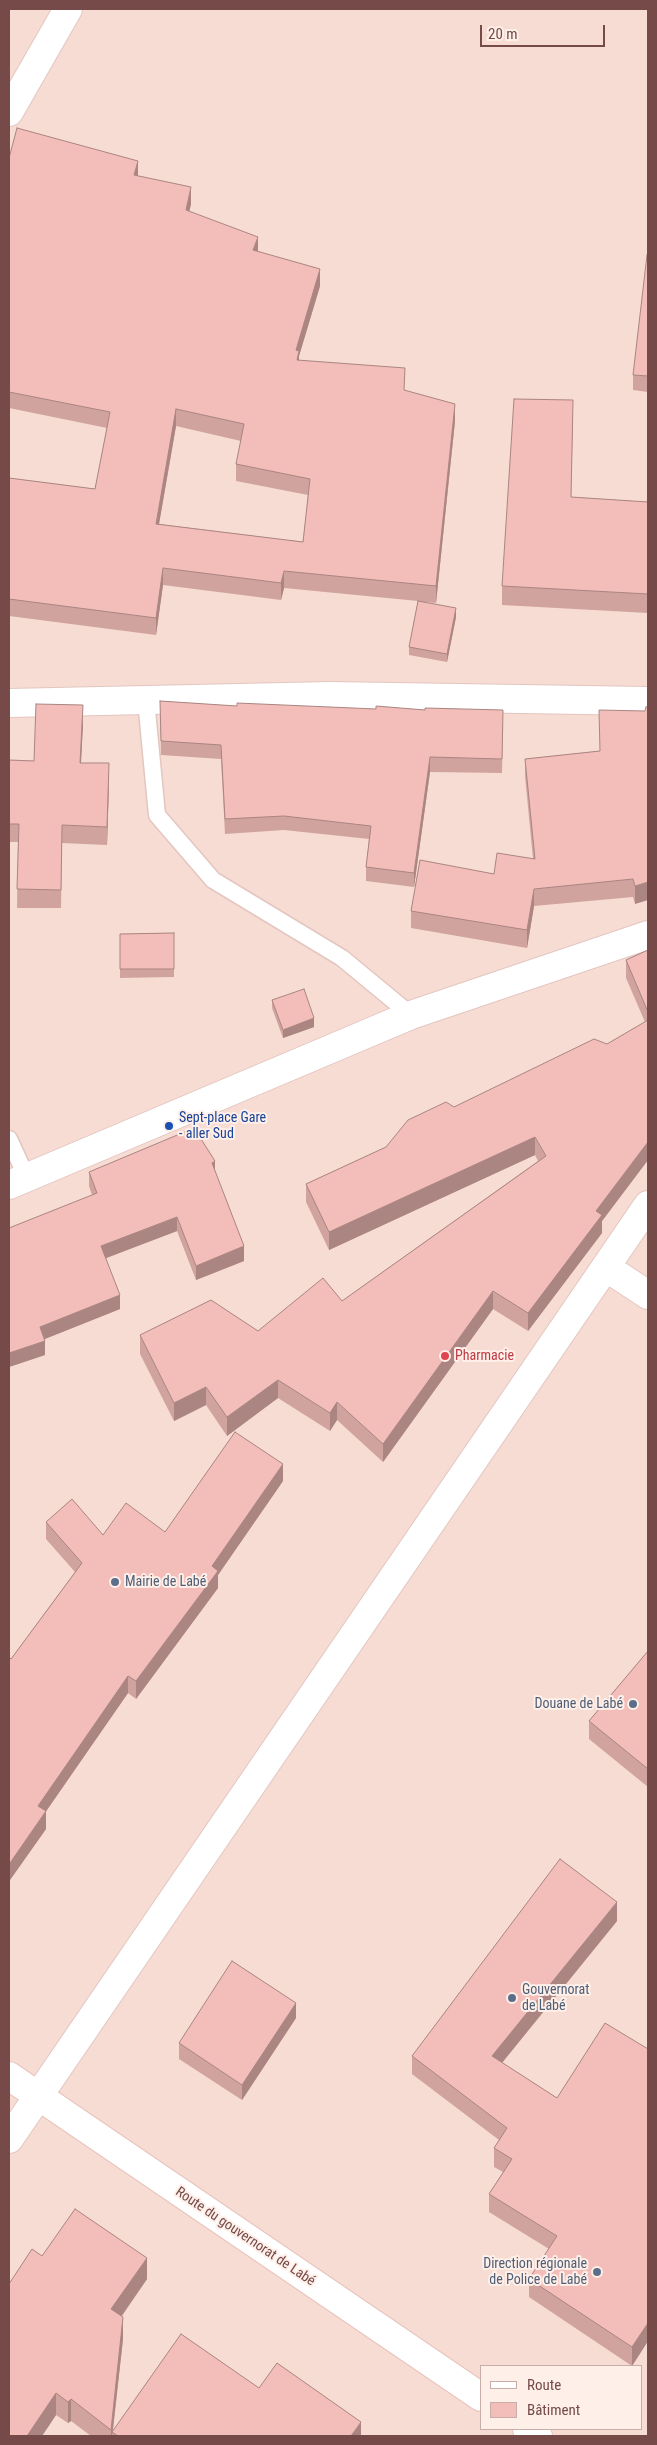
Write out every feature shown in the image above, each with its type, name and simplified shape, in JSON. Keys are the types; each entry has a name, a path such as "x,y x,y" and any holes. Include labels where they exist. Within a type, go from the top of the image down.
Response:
{"street":[{"path":"9,112 68,9"},
{"path":"9,703 330,696 648,701"},
{"path":"18,1181 411,1015 648,935"},
{"path":"9,2139 607,1268 648,1205"},
{"path":"607,1268 648,1294"},
{"name":"Route du gouvernorat de Labé","path":"9,2076 480,2396"}],"lane":[{"path":"146,700 157,815 213,880 342,958 411,1015"},
{"path":"9,1140 18,1181"}],"shaded area":[{"path":"9,9 648,9 648,2436 9,2436"}],"building":[{"path":"17,128 138,161 134,175 191,187 186,210 258,237 253,250 320,269 296,350 299,351 297,360 405,368 404,390 455,404 436,586 284,571 281,583 163,568 156,618 9,599 9,478 95,489 110,412 9,392 9,158","holes":["176,409 244,424 236,464 310,479 303,542 156,524"]},
{"path":"648,255 648,376 633,375"},
{"path":"514,399 573,400 571,497 648,502 648,594 502,586"},
{"path":"418,601 456,608 447,654 409,647"},
{"path":"160,701 237,706 237,703 376,709 376,706 425,710 425,708 503,710 502,759 430,757 414,873 366,867 371,826 284,816 225,819 221,745 161,741"},
{"path":"36,704 83,705 80,763 109,763 107,827 62,825 61,890 17,889 19,824 9,824 9,760 34,761"},
{"path":"646,707 648,707 648,882 635,886 633,879 534,889 527,930 411,911 420,860 494,874 497,853 535,859 525,759 600,751 599,710 645,711"},
{"path":"174,933 174,969 120,969 120,934"},
{"path":"648,950 648,1012 626,960"},
{"path":"304,989 314,1018 283,1030 272,1000"},
{"path":"648,1020 648,1142 596,1211 602,1215 528,1313 493,1291 383,1444 337,1402 330,1413 278,1380 227,1417 206,1387 174,1403 140,1335 211,1300 258,1331 323,1278 342,1301 546,1156 535,1137 329,1232 306,1184 386,1147 408,1120 446,1102 454,1107 594,1039 607,1044"},
{"path":"194,1128 215,1161 212,1163 244,1246 196,1266 177,1217 101,1246 120,1295 40,1327 45,1341 9,1353 9,1228 97,1193 89,1172"},
{"path":"235,1432 283,1464 212,1566 218,1571 136,1681 128,1676 38,1806 46,1811 10,1863 9,1657 11,1659 82,1563 46,1522 72,1499 103,1535 126,1503 165,1532"},
{"name":"Douane de Labé","path":"648,1651 648,1769 589,1721"},
{"path":"560,1859 617,1902 492,2056 557,2098 605,2023 648,2049 648,2323 632,2347 529,2279 557,2236 489,2194 512,2159 494,2148 507,2128 412,2056"},
{"path":"232,1961 296,2003 242,2085 179,2043"},
{"path":"75,2209 147,2258 111,2309 123,2317 111,2430 71,2399 68,2402 56,2393 27,2436 9,2436 9,2284 32,2249 42,2256"},
{"path":"181,2334 259,2388 277,2363 361,2422 351,2436 118,2436 112,2432"}],"place":[{"name":"Sept-place Gare - aller Sud","path":"169,1126"},
{"name":"Pharmacie","path":"445,1356"},
{"name":"Mairie de Labé","path":"115,1582"},
{"name":"Douane de Labé","path":"633,1704"},
{"name":"Gouvernorat de Labé","path":"512,1998"},
{"name":"Direction régionale de Police de Labé","path":"597,2272"}]}
